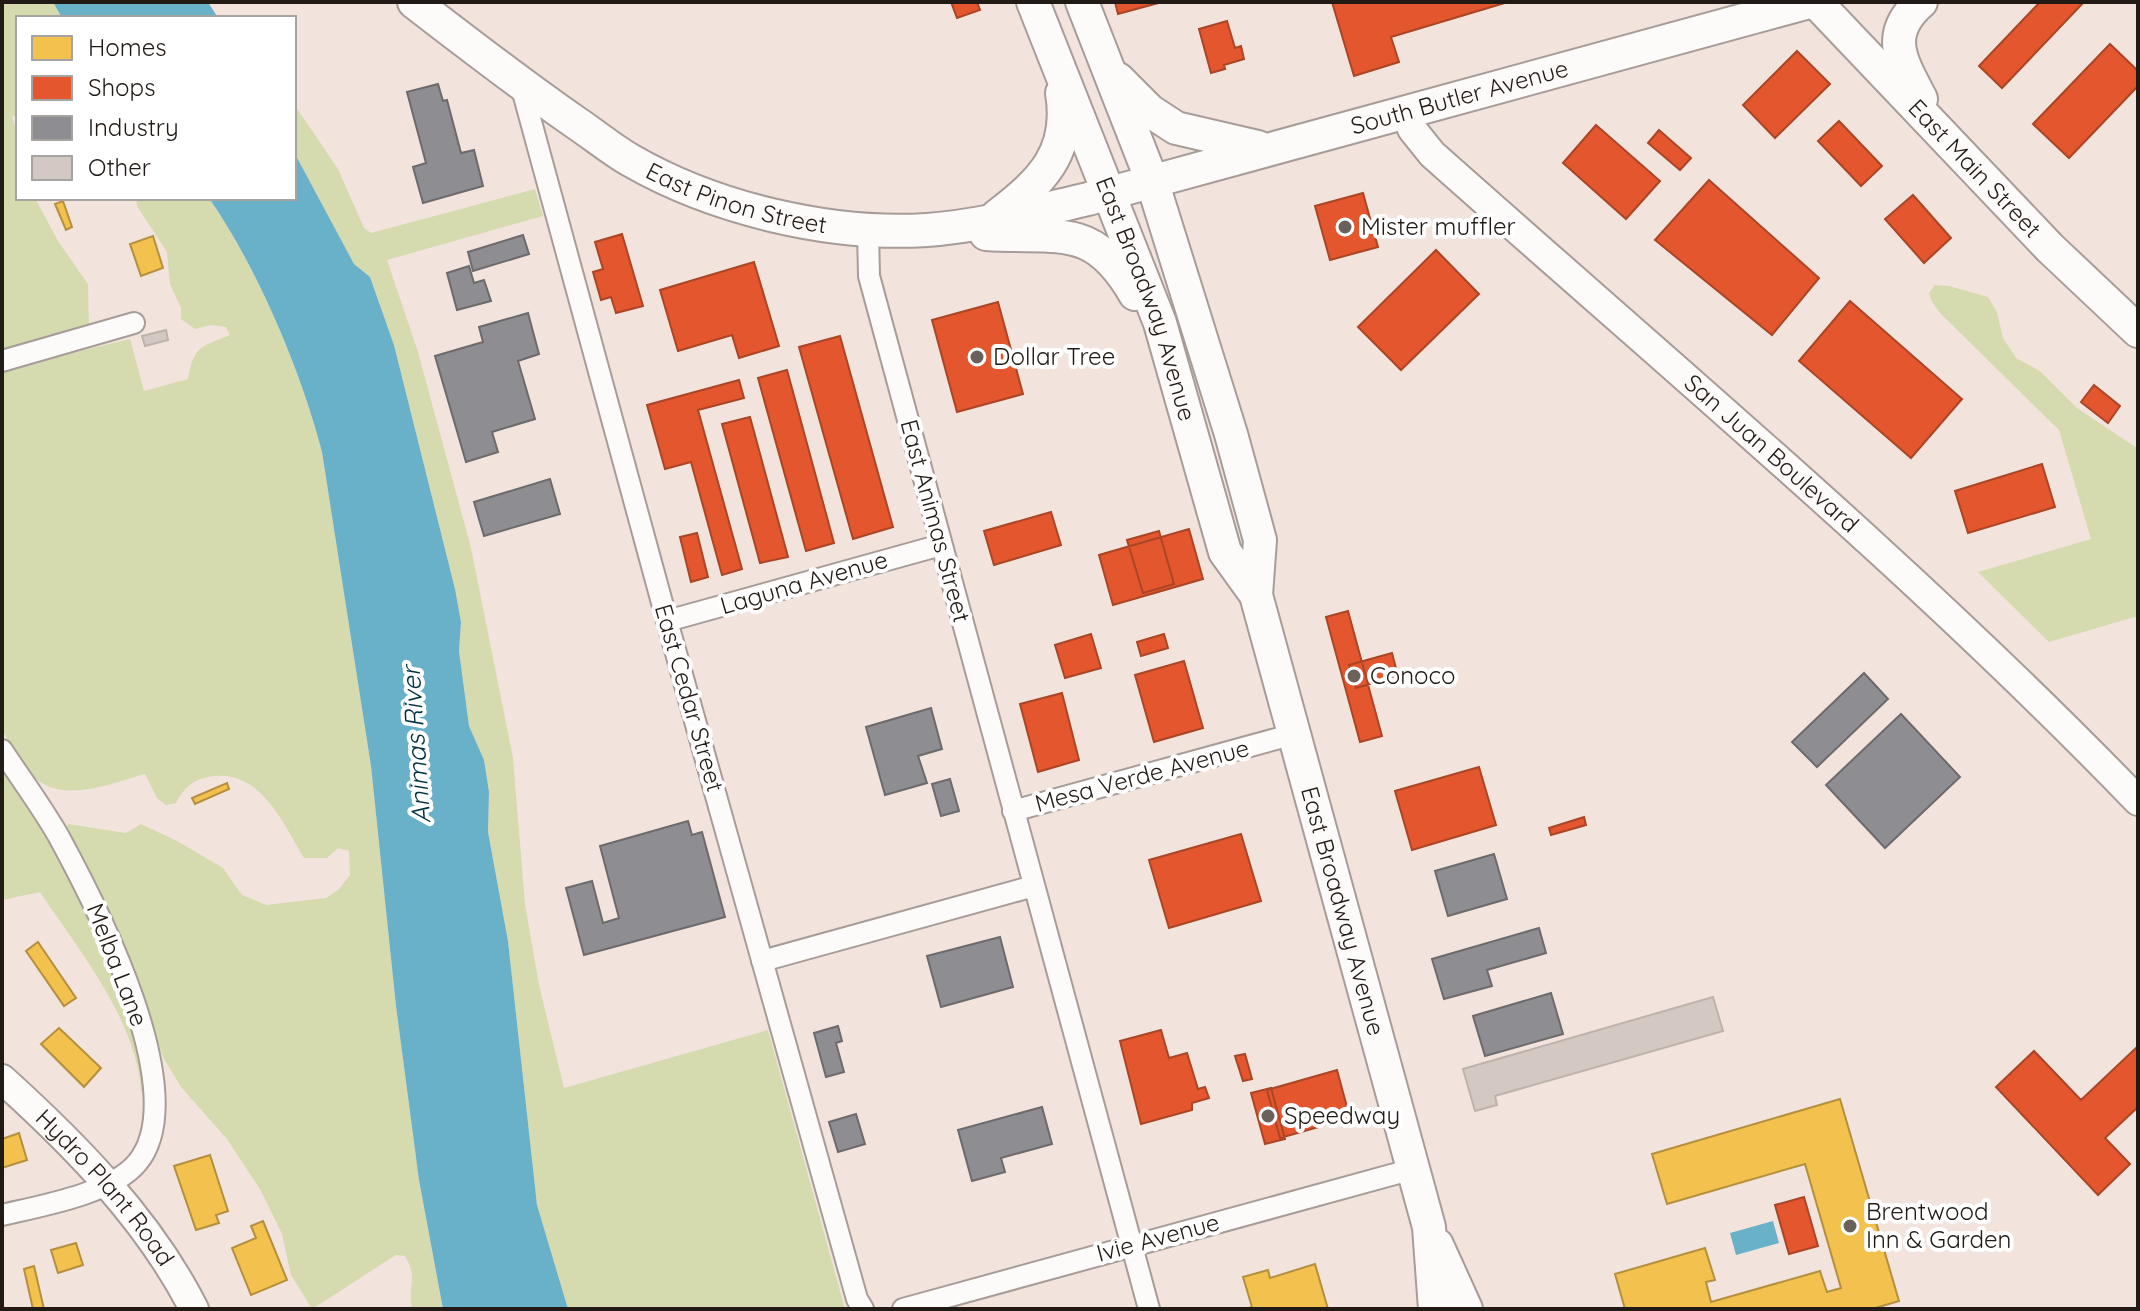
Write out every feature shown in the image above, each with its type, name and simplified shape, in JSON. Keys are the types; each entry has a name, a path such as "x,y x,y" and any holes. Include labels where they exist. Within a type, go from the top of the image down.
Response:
{"main road":[{"name":"East Pinon Street","path":"414,2 521,85 630,160 732,204 828,226 927,230 993,220 1109,194"},
{"name":"East Broadway Avenue","path":"1033,2 1170,355 1225,552 1256,595"},
{"name":"East Broadway Avenue","path":"1082,2 1152,181 1231,434 1260,540 1256,595 1429,1227 1458,1308"},
{"name":"South Butler Avenue","path":"1109,194 1809,2"},
{"name":"East Main Street","path":"1816,2 2050,248 2138,331"},
{"path":"1921,2 1907,17 1897,46 1935,127"},
{"path":"993,220 1043,177 1060,145 1064,106 1053,54"},
{"path":"1108,69 1150,111 1176,128 1266,149"},
{"name":"San Juan Boulevard","path":"1405,111 1412,129 1432,154 1897,566 2050,710 2138,801"},
{"path":"927,230 1061,235 1097,248 1116,263 1170,355"},
{"name":"Hydro Plant Road","path":"2,1079 68,1141 106,1184 172,1270 194,1309"}],"street":[{"name":"East Cedar Street","path":"521,85 667,621 857,1299 863,1309"},
{"name":"East Animas Street","path":"868,230 869,276 1013,811"},
{"path":"2,361 134,323"},
{"name":"Laguna Avenue","path":"667,621 941,545"},
{"name":"Mesa Verde Avenue","path":"1034,886 1013,811 1294,734"},
{"name":"Melba Lane","path":"2,750 57,833 91,898 123,970 145,1039 155,1089 151,1129 138,1163 106,1184 76,1198 2,1215"},
{"path":"762,961 1034,886 1149,1309"},
{"name":"Ivie Avenue","path":"903,1309 1413,1169"}],"green space":[{"path":"2,2 53,2 61,16 16,16 16,117 12,116 16,130 16,200 36,200 58,241 88,284 89,327 2,353"},
{"path":"296,107 338,169 364,228 371,233 535,189 543,216 387,260 418,352 471,548 513,758 525,904 539,985 564,1088 768,1030 845,1309 568,1309 537,1205 508,941 488,832 489,792 484,760 469,726 459,651 461,622 455,589 394,345 370,277 354,264 296,156"},
{"path":"136,200 210,200 244,255 276,320 322,452 371,766 396,1006 419,1180 443,1309 412,1309 409,1264 405,1256 396,1255 312,1309 291,1275 282,1234 261,1191 227,1139 181,1087 164,1059 103,899 65,831 68,824 126,833 141,824 223,868 242,895 266,905 326,898 339,889 350,875 349,851 338,848 327,858 304,858 267,800 255,788 226,776 197,780 185,789 176,803 166,805 157,798 145,774 74,791 47,786 25,768 2,730 2,370 130,339 144,391 188,379 196,353 230,335 226,327 211,325 195,329 181,319 181,308 170,284 167,252 137,206"},
{"path":"1935,285 1988,297 1997,312 2003,338 2016,358 2040,371 2077,408 2138,449 2138,616 2049,642 1978,572 2091,539 2059,430 1941,314 1929,293"},
{"path":"2,767 64,867 104,945 130,1017 147,1092 141,1091 129,1038 117,1012 88,962 40,892 2,900"}],"water":[{"path":"53,2 208,2 217,16 61,16"},
{"name":"Animas River","path":"296,156 354,264 370,277 394,345 461,622 459,651 469,726 484,760 489,792 488,832 508,941 537,1205 568,1309 443,1309 419,1180 396,1006 371,766 322,452 276,320 227,225 210,200 296,200"},
{"path":"1773,1221 1779,1243 1736,1255 1730,1233"}],"building: Homes":[{"path":"63,201 72,227 66,230 55,204"},
{"path":"153,236 163,268 141,276 130,244"},
{"path":"227,783 229,789 195,804 192,798"},
{"path":"38,942 76,998 64,1006 26,951"},
{"path":"59,1028 101,1068 84,1087 41,1044"},
{"name":"Brentwood Inn & Garden","path":"1840,1099 1899,1301 1872,1309 1625,1309 1615,1274 1705,1248 1715,1280 1706,1282 1711,1302 1820,1271 1827,1292 1841,1288 1805,1164 1667,1204 1652,1154"},
{"path":"19,1133 27,1160 2,1168 2,1139"},
{"path":"210,1155 228,1211 216,1215 219,1223 196,1230 174,1166"},
{"path":"263,1221 287,1280 251,1295 232,1248 256,1238 251,1226"},
{"path":"76,1243 83,1265 58,1273 51,1250"},
{"path":"1315,1264 1328,1309 1246,1309 1252,1307 1243,1277 1268,1270 1270,1278"},
{"path":"34,1266 44,1309 33,1309 24,1269"}],"building: Shops":[{"path":"951,2 977,2 980,10 957,18"},
{"path":"1115,2 1162,2 1118,14"},
{"path":"1332,2 1508,2 1391,37 1399,62 1354,76"},
{"path":"2040,2 2084,2 2002,88 1979,66"},
{"path":"1227,21 1235,48 1241,46 1244,59 1211,73 1199,29"},
{"path":"2110,44 2138,71 2138,86 2069,158 2033,124"},
{"path":"1797,51 1830,84 1775,138 1743,105"},
{"path":"1839,121 1882,166 1861,186 1818,141"},
{"path":"1596,125 1660,181 1626,219 1563,163"},
{"path":"1659,130 1691,158 1680,170 1648,143"},
{"path":"1709,180 1819,278 1772,335 1655,240"},
{"path":"1363,193 1378,247 1330,260 1315,206"},
{"path":"1913,195 1951,238 1924,263 1885,219"},
{"path":"622,234 643,306 616,313 611,297 601,300 593,272 603,269 595,242"},
{"path":"1436,250 1479,294 1401,370 1358,327"},
{"path":"754,262 779,346 739,358 732,335 678,351 660,290"},
{"path":"1850,301 1962,399 1911,458 1799,361"},
{"name":"Dollar Tree","path":"998,302 1023,394 957,412 932,320"},
{"path":"840,336 893,527 853,539 799,347"},
{"path":"787,370 834,543 806,551 758,378"},
{"path":"739,380 744,398 698,410 742,569 722,575 691,462 665,469 647,405"},
{"path":"2094,385 2120,406 2108,423 2081,402"},
{"path":"750,417 788,557 760,563 722,424"},
{"path":"2042,464 2055,507 1968,533 1955,491"},
{"path":"1051,512 1061,545 994,565 984,531"},
{"path":"1189,529 1203,579 1113,605 1099,555"},
{"path":"1159,531 1174,584 1143,593 1127,540"},
{"path":"697,533 708,577 691,582 680,537"},
{"name":"Conoco","path":"1348,611 1382,736 1360,742 1326,617"},
{"path":"1091,634 1101,668 1065,678 1055,645"},
{"path":"1164,634 1168,648 1141,656 1137,642"},
{"path":"1392,653 1398,676 1356,688 1349,665"},
{"path":"1184,661 1203,728 1154,742 1135,675"},
{"path":"1062,693 1079,760 1038,772 1020,704"},
{"path":"1479,767 1496,825 1412,850 1395,791"},
{"path":"1584,817 1586,825 1551,835 1549,828"},
{"path":"1241,834 1261,901 1169,928 1149,860"},
{"path":"1161,1030 1169,1058 1187,1053 1198,1089 1205,1087 1209,1098 1192,1103 1192,1110 1141,1124 1120,1041"},
{"path":"2138,1046 2138,1107 2105,1138 2130,1164 2098,1195 1996,1087 2034,1051 2081,1100"},
{"path":"1245,1054 1252,1079 1243,1081 1235,1056"},
{"name":"Speedway","path":"1337,1070 1350,1118 1280,1138 1267,1090"},
{"name":"Speedway","path":"1271,1088 1285,1139 1265,1144 1251,1093"},
{"path":"1804,1197 1818,1246 1789,1254 1775,1205"}],"building: Industry":[{"path":"438,84 443,101 447,100 461,153 474,150 483,186 423,203 413,167 426,163 407,92"},
{"path":"523,235 529,254 473,271 468,252"},
{"path":"469,266 474,283 484,280 491,301 457,310 447,273"},
{"path":"528,313 539,354 518,361 535,419 492,432 498,452 466,462 435,356 483,342 479,327"},
{"path":"550,479 560,514 484,536 474,502"},
{"path":"1864,673 1888,699 1817,767 1792,742"},
{"path":"931,708 942,749 918,756 927,783 885,795 866,727"},
{"path":"1901,714 1960,777 1885,848 1826,785"},
{"path":"950,779 959,811 941,816 932,784"},
{"path":"688,821 692,835 702,832 725,917 584,955 566,888 592,881 603,923 619,918 600,846"},
{"path":"1494,854 1507,899 1448,916 1435,871"},
{"path":"1539,928 1546,953 1487,970 1492,986 1444,999 1432,959"},
{"path":"1000,937 1013,987 941,1007 927,956"},
{"path":"1551,993 1563,1034 1485,1056 1473,1016"},
{"path":"838,1026 842,1041 836,1043 844,1072 826,1077 814,1033"},
{"path":"1042,1107 1052,1144 1001,1158 1005,1172 972,1181 958,1130"},
{"path":"856,1114 865,1144 838,1152 829,1122"}],"building: Other":[{"path":"166,330 168,340 145,346 142,336"},
{"path":"1713,997 1723,1031 1495,1096 1497,1105 1475,1111 1463,1069"}],"place":[{"name":"Mister muffler","path":"1345,227"},
{"name":"Dollar Tree","path":"977,357"},
{"name":"Conoco","path":"1354,676"},
{"name":"Speedway","path":"1268,1116"},
{"name":"Brentwood Inn & Garden","path":"1850,1226"}]}
